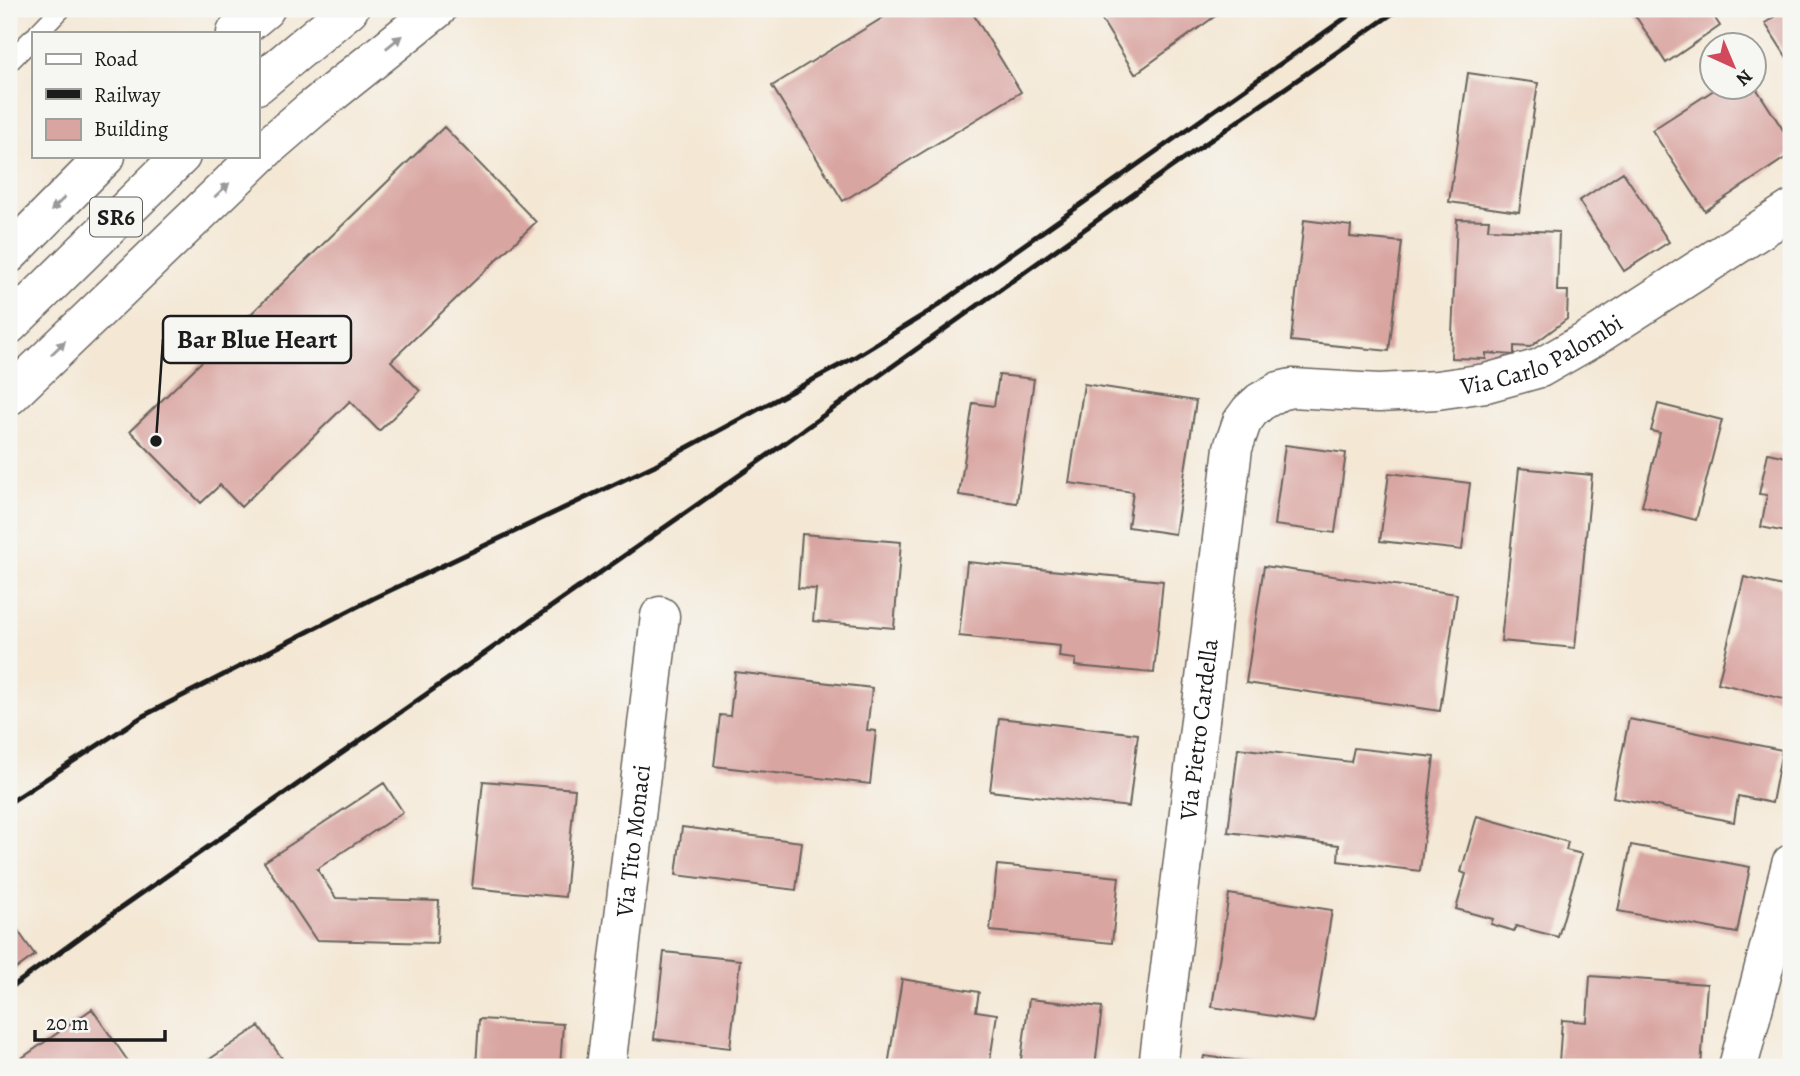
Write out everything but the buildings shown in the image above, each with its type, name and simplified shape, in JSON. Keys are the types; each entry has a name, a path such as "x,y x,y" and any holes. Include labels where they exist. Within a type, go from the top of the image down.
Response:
{"street":[{"path":"237,32 265,9"},
{"path":"259,83 349,9"},
{"path":"259,156 312,108 437,9"},
{"path":"9,254 104,158"},
{"name":"SR6","path":"9,325 179,158"},
{"path":"9,396 257,158"},
{"name":"Via Carlo Palombi","path":"1260,402 1279,391 1292,388 1411,393 1486,383 1539,368 1594,337 1791,210"},
{"name":"Via Pietro Cardella","path":"1158,1067 1233,448 1242,422 1260,402"},
{"name":"Via Tito Monaci","path":"606,1067 660,616"},
{"path":"1738,1067 1791,864"}],"lane":[{"path":"38,32 61,9"},
{"path":"9,62 32,39"}],"railway":[{"path":"9,803 143,716 374,598 655,465 855,357 930,311 1358,9"},
{"path":"9,989 1399,9"}],"place":[{"name":"Bar Blue Heart","path":"156,441"}]}
